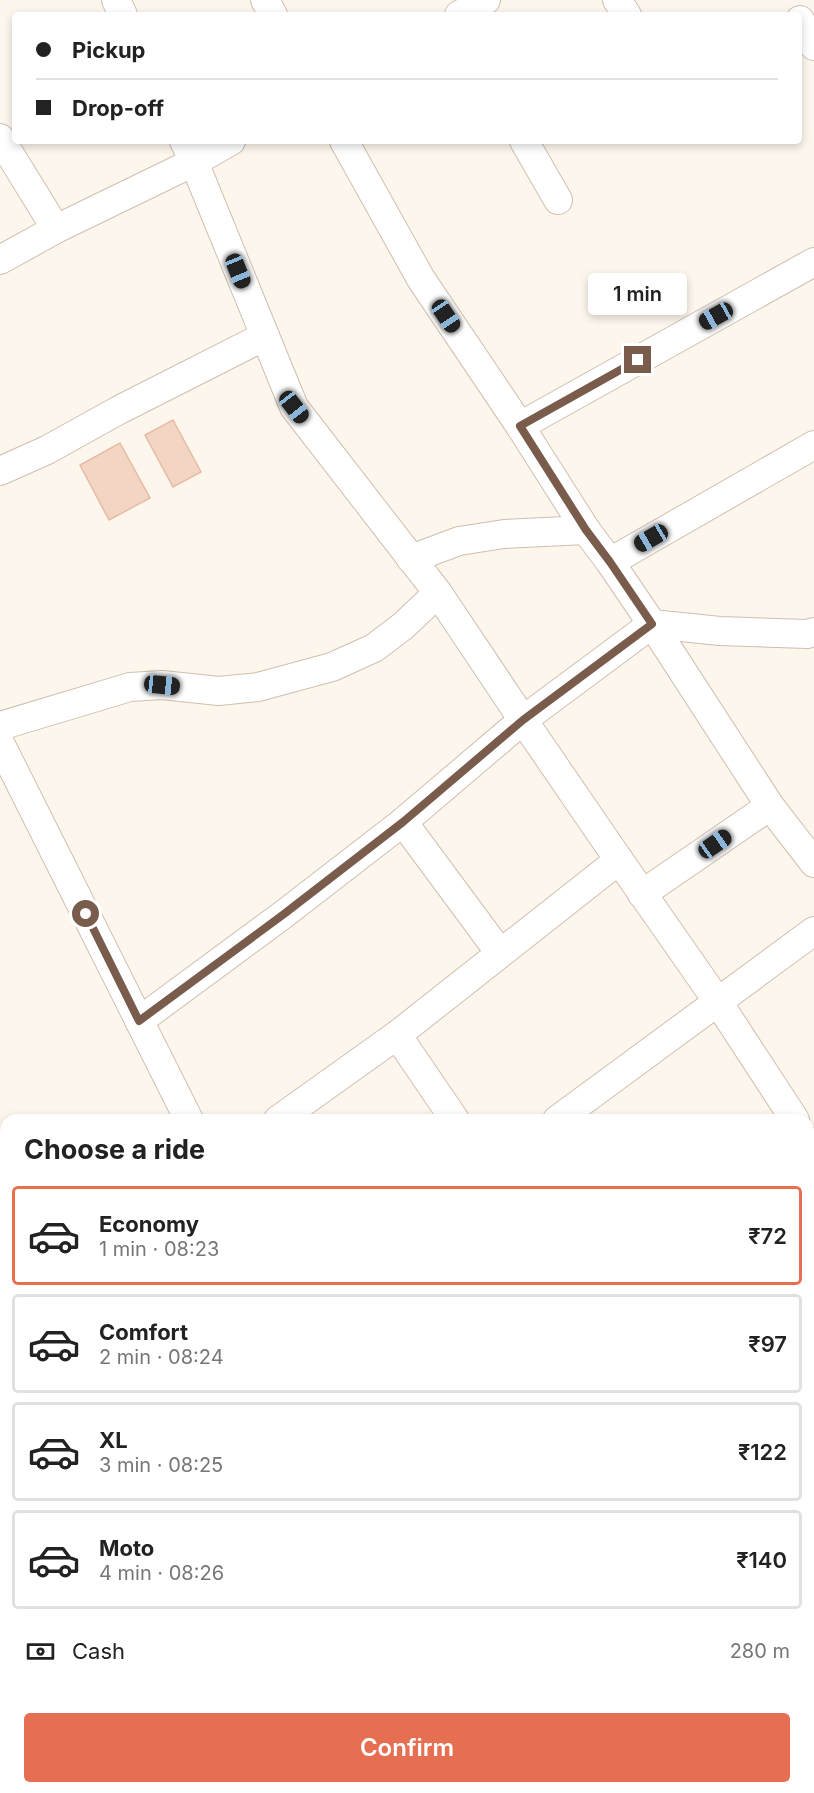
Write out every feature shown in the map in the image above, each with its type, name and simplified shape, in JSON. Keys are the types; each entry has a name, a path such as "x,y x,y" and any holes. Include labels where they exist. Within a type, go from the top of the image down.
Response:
{"street":[{"path":"464,12 486,0"},
{"path":"802,24 814,46"},
{"path":"0,138 56,229"},
{"path":"0,260 189,152 220,144"},
{"path":"346,144 421,279 520,426 586,530 652,624 770,806 814,863"},
{"path":"526,144 558,200"},
{"path":"189,152 294,407 438,593 718,1002 791,1114"},
{"path":"520,426 814,262"},
{"path":"0,471 46,450 118,410 266,336"},
{"path":"610,562 814,445"},
{"path":"411,559 459,541 504,534 586,530"},
{"path":"0,726 130,687 162,685 219,691 258,687 332,667 374,648 403,626 438,593"},
{"path":"139,1021 284,914 403,822 523,720 652,624 720,631 807,634 814,632"},
{"path":"0,743 186,1114"},
{"path":"642,894 770,806"},
{"path":"403,822 500,953"},
{"path":"286,1114 397,1035 619,860"},
{"path":"565,1114 814,931"},
{"path":"397,1035 451,1114"}],"building":[{"path":"173,420 201,472 173,487 145,435"},
{"path":"120,443 150,498 109,520 80,465"}],"route":[{"path":"86,914 139,1021 284,914 403,822 523,720 652,624 586,530 520,426 638,360"}]}
